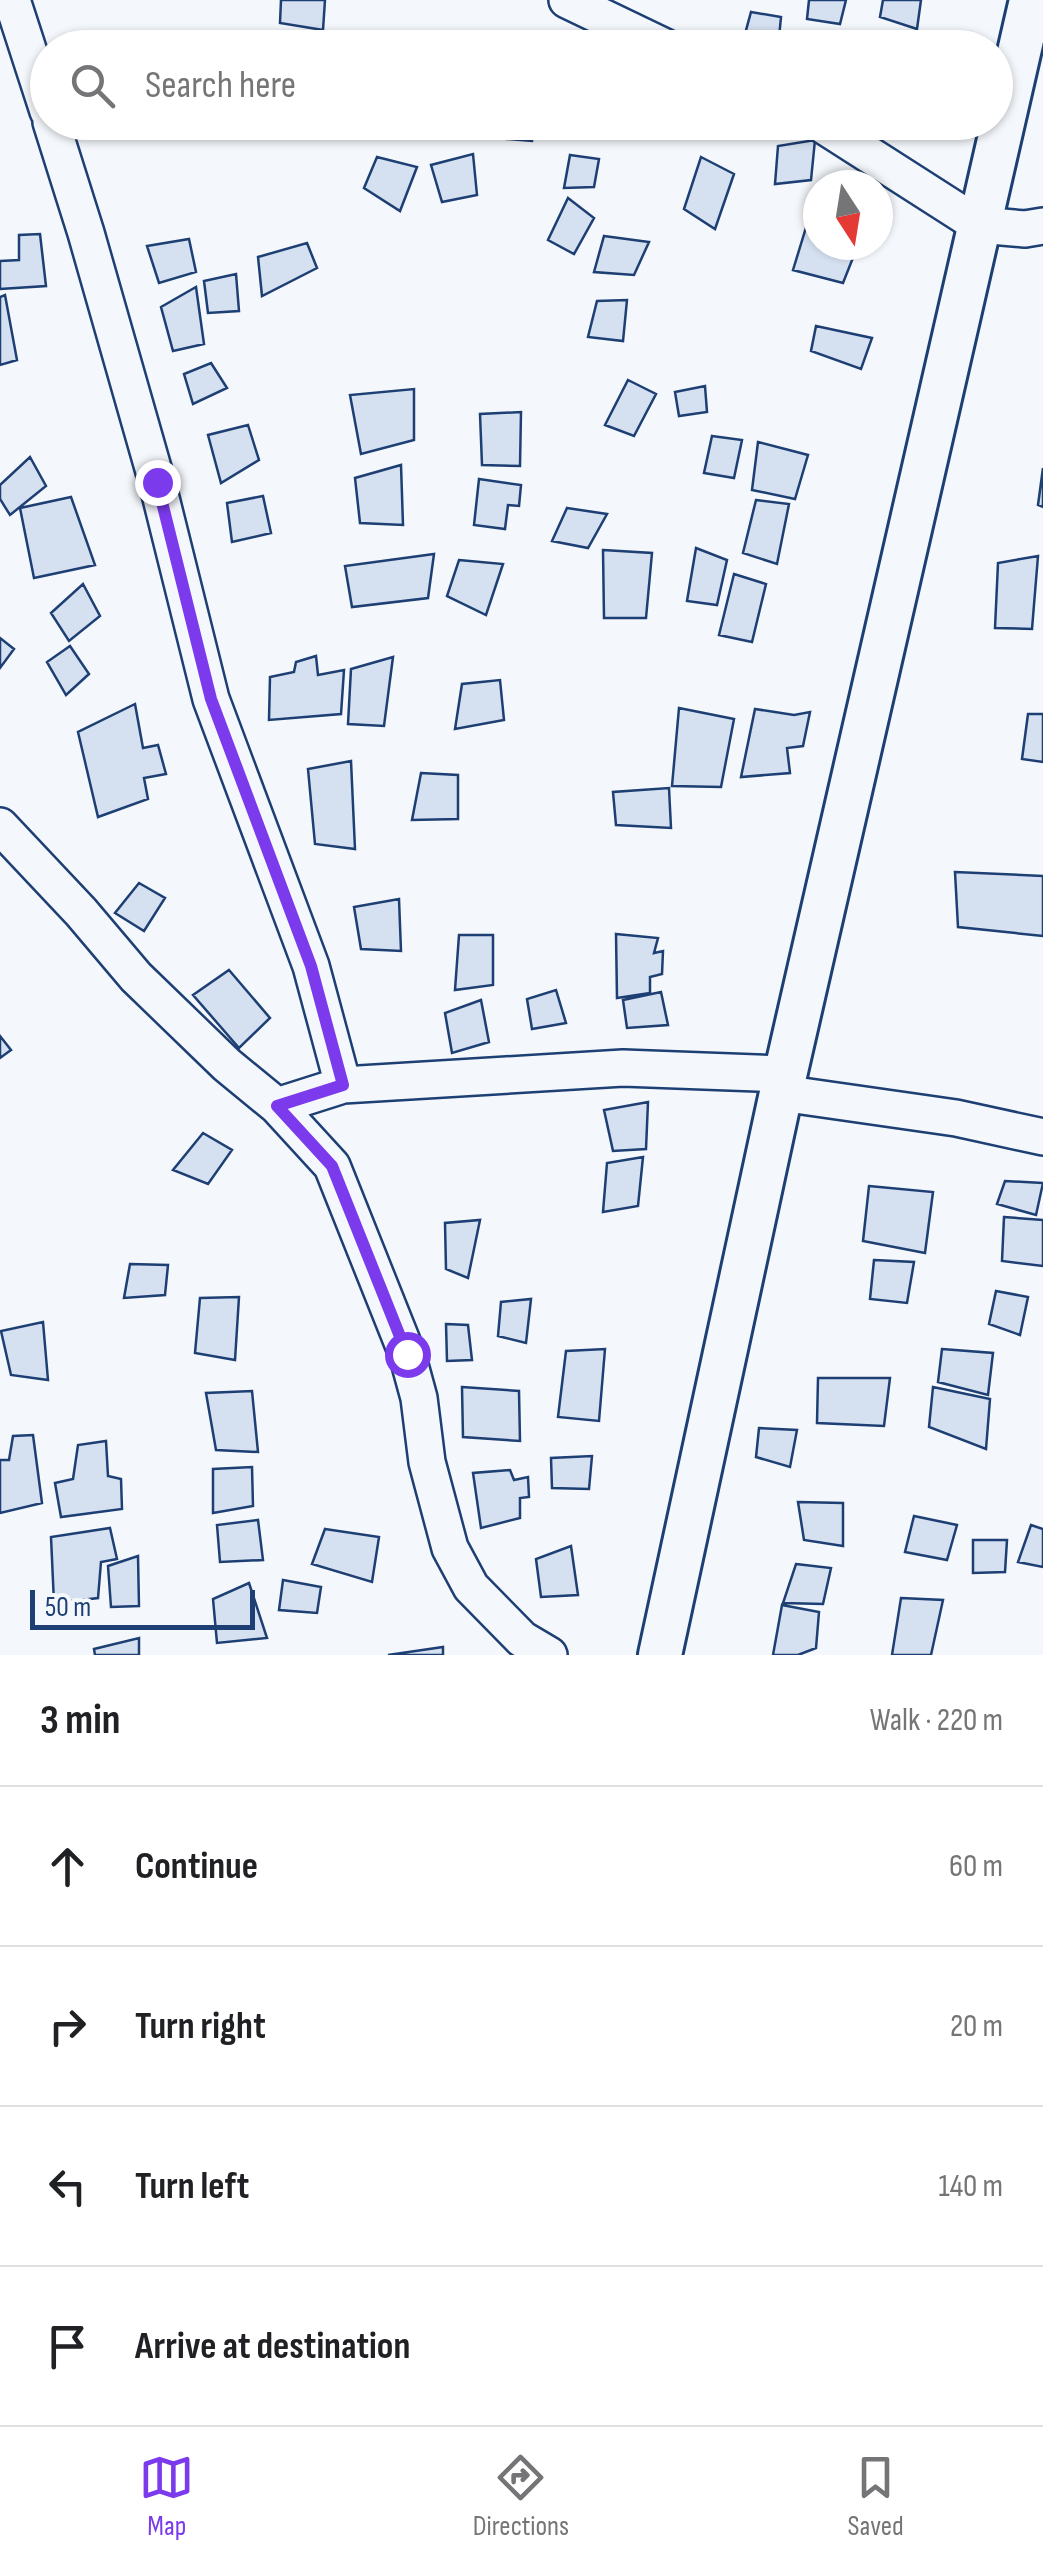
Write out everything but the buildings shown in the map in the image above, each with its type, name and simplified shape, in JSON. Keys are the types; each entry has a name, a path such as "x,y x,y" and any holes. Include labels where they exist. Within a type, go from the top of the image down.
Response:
{"main road":[{"path":"1013,78 1031,0"},
{"path":"660,1655 783,1083 998,140"}],"street":[{"path":"12,0 30,56"},
{"path":"567,0 630,30"},
{"path":"57,140 152,463 211,699 311,966 343,1085"},
{"path":"846,140 979,224 1043,226"},
{"path":"0,826 136,976 227,1064 277,1106 332,1166 407,1354 419,1398 427,1462 450,1548 471,1586 522,1638 549,1655"},
{"path":"277,1106 343,1085 623,1068 783,1083 1043,1137"}],"route":[{"path":"157,482 211,699 311,966 343,1085 277,1106 332,1166 407,1354"}]}
